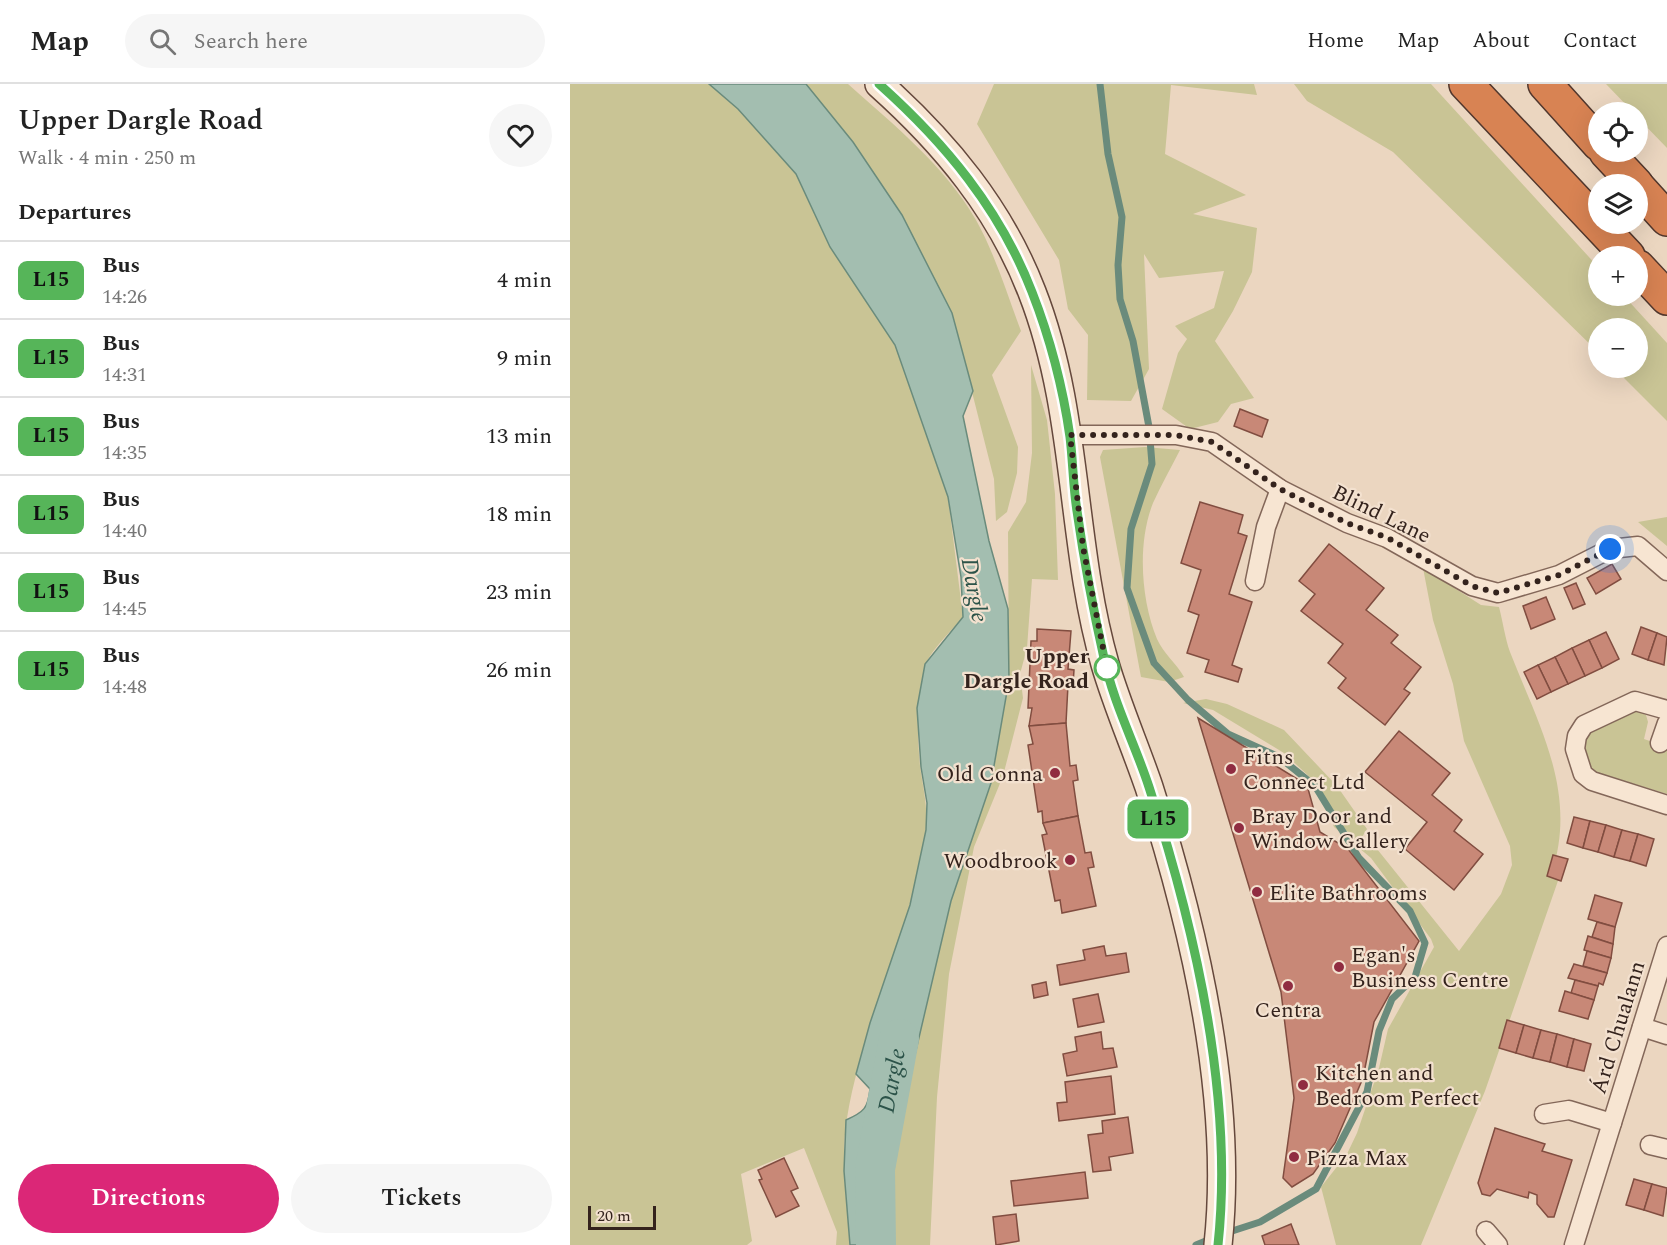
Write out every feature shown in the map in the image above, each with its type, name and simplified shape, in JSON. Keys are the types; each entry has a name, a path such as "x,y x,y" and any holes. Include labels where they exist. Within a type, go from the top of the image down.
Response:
{"highway":[{"path":"1466,84 1619,246"},
{"path":"1545,84 1588,132"},
{"path":"1615,162 1626,174"},
{"path":"1648,198 1667,219"},
{"path":"1648,278 1667,298"}],"main road":[{"path":"879,84 932,134 965,172 1005,231 1032,293 1050,347 1070,435 1076,507 1105,663 1158,817 1187,921 1198,973 1218,1092 1219,1236"}],"street":[{"name":"Blind Lane","path":"1070,435 1176,435 1212,442 1280,489 1347,523 1388,538 1472,586 1498,593 1559,575 1610,549 1638,546 1667,571"},
{"path":"1255,581 1266,527 1280,489"},
{"path":"1667,710 1643,702 1628,703 1584,725 1577,736 1575,749 1583,774 1592,781 1667,805"},
{"path":"1660,744 1667,723"},
{"name":"Árd Chualann","path":"1574,1245 1667,946"},
{"path":"1642,1027 1667,1035"},
{"name":"Árd Chualann","path":"1544,1114 1569,1110 1612,1123"},
{"path":"1486,1231 1498,1245"}],"shaded area":[{"path":"570,84 709,84 738,109 796,174 830,247 895,345 948,497 963,617 941,641 927,661 922,679 918,729 920,766 926,805 926,829 911,902 865,1045 847,1118 844,1166 850,1245 836,1245 837,1232 804,1148 741,1174 752,1241 747,1245 570,1245"},
{"path":"802,84 848,84 934,164 963,200 989,246 1021,331 992,375 1018,447 1017,473 1007,512 996,521 994,479 952,313"},
{"path":"994,84 1254,84 1257,95 1171,85 1165,154 1246,195 1193,214 1257,228 1252,272 1215,341 1254,398 1231,404 1218,422 1190,429 1162,409 1178,353 1187,339 1175,326 1214,308 1224,271 1159,278 1144,254 1149,369 1131,401 1087,400 1088,335 1068,309 1059,260 977,124"},
{"path":"1294,84 1431,84 1588,256 1588,306 1633,306 1644,318 1588,318 1588,342 1393,152 1307,101"},
{"path":"1606,84 1667,84 1667,148 1648,128 1648,102 1623,102"},
{"path":"1648,322 1667,343 1667,421 1624,378 1648,378"},
{"path":"1031,365 1047,420 1055,494 1058,580 1032,579 1027,648 1020,674 1023,698 1003,776 974,847 949,974 937,1097 930,1245 894,1245 887,1193 910,1076 951,901 991,783 1009,680 1008,532 1026,502 1032,453"},
{"path":"1145,447 1180,450 1153,503 1143,553 1144,589 1152,624 1157,639 1166,654 1184,677 1169,682 1141,677 1100,457 1103,450"},
{"path":"1667,517 1667,546 1638,522"},
{"path":"1423,568 1481,605 1499,607 1508,647 1542,732 1558,786 1559,843 1552,872 1560,875 1485,1091 1421,1245 1336,1245 1321,1187 1347,1154 1357,1133 1379,1068 1388,1029 1434,947 1431,939 1371,858 1334,827 1315,782 1284,753 1213,710 1183,703 1206,699 1227,704 1284,730 1337,786 1367,829 1362,837 1377,849 1459,951 1501,894 1512,865 1510,846 1464,741 1453,684 1433,620"},
{"path":"1633,709 1646,715 1648,722 1644,739 1667,747 1667,794 1589,770 1581,743 1586,733"}],"water":[{"path":"709,84 806,84 853,142 902,215 952,313 973,391 963,416 989,541 1008,609 1009,680 991,783 951,901 910,1076 895,1086 888,1100 889,1116 901,1130 887,1193 894,1245 850,1245 844,1171 846,1120 861,1112 868,1101 870,1089 856,1074 870,1023 910,905 926,830 927,803 921,767 917,708 925,664 963,617 961,577 948,497 895,345 830,247 796,174 738,109"}],"building":[{"path":"1240,409 1268,420 1262,437 1234,426"},
{"path":"1200,502 1243,515 1238,533 1247,536 1229,594 1252,602 1232,665 1242,669 1238,682 1205,672 1209,660 1187,653 1199,615 1188,611 1201,570 1181,563"},
{"path":"1329,544 1384,588 1366,610 1398,635 1391,643 1421,667 1404,689 1410,693 1385,725 1338,688 1346,678 1328,663 1343,644 1301,611 1315,594 1299,581"},
{"path":"1612,564 1621,579 1596,594 1587,578"},
{"path":"1576,583 1585,604 1573,609 1564,588"},
{"path":"1546,597 1555,619 1531,629 1523,606"},
{"path":"1641,627 1657,633 1648,660 1632,654"},
{"path":"1037,629 1071,631 1068,669 1074,670 1073,685 1068,685 1066,723 1029,726 1032,708 1028,708 1031,641 1037,641"},
{"path":"1606,632 1619,659 1602,668 1589,640"},
{"path":"1657,633 1667,637 1664,665 1648,660"},
{"path":"1589,640 1602,668 1585,676 1572,648"},
{"path":"1572,648 1585,676 1568,684 1555,657"},
{"path":"1555,657 1568,684 1551,692 1538,665"},
{"path":"1538,665 1551,692 1537,699 1524,672"},
{"name":"Egan's Business Centre","path":"1198,718 1307,785 1320,832 1348,849 1419,941 1374,1022 1363,1078 1335,1143 1313,1174 1292,1187 1283,1178 1294,1098 1281,992"},
{"name":"Old Conna","path":"1066,723 1070,766 1076,765 1078,780 1073,781 1078,816 1043,823 1042,811 1038,812 1028,745 1033,744 1029,726"},
{"path":"1399,731 1450,773 1432,795 1462,820 1454,831 1483,854 1454,890 1405,849 1427,822 1365,772"},
{"name":"Woodbrook","path":"1078,816 1085,853 1091,852 1094,867 1088,868 1096,906 1062,913 1060,900 1055,901 1042,835 1047,834 1043,823"},
{"path":"1574,817 1590,821 1583,848 1567,843"},
{"path":"1590,821 1606,825 1598,852 1583,848"},
{"path":"1606,825 1622,830 1614,857 1598,852"},
{"path":"1622,830 1638,834 1630,861 1614,857"},
{"path":"1638,834 1654,839 1646,866 1630,861"},
{"path":"1553,855 1568,859 1561,881 1547,876"},
{"path":"1595,895 1622,903 1615,927 1588,919"},
{"path":"1597,922 1615,927 1613,944 1592,937"},
{"path":"1588,936 1613,944 1611,958 1584,950"},
{"path":"1104,946 1106,956 1126,953 1129,972 1060,985 1057,965 1085,960 1083,950"},
{"path":"1587,951 1611,958 1607,973 1583,966"},
{"path":"1574,964 1607,973 1603,985 1599,983 1598,986 1568,978"},
{"path":"1575,980 1598,986 1594,1000 1571,993"},
{"path":"1046,982 1048,995 1034,998 1032,985"},
{"path":"1565,991 1594,1000 1588,1019 1559,1011"},
{"path":"1098,994 1104,1022 1078,1027 1073,999"},
{"path":"1507,1020 1524,1025 1516,1053 1499,1048"},
{"path":"1524,1025 1541,1030 1533,1058 1516,1053"},
{"path":"1541,1030 1557,1034 1550,1062 1533,1058"},
{"path":"1101,1032 1103,1049 1113,1048 1117,1067 1067,1076 1063,1054 1077,1051 1075,1037"},
{"path":"1557,1034 1574,1039 1567,1067 1550,1062"},
{"path":"1574,1039 1591,1044 1584,1071 1567,1067"},
{"path":"1111,1076 1115,1114 1059,1121 1057,1103 1067,1102 1065,1082"},
{"path":"1128,1117 1133,1153 1109,1157 1111,1170 1093,1172 1088,1135 1103,1133 1102,1121"},
{"path":"1495,1128 1545,1144 1542,1151 1572,1160 1554,1217 1548,1217 1537,1204 1537,1195 1529,1192 1528,1198 1497,1189 1490,1196 1482,1194 1478,1183"},
{"path":"784,1158 798,1188 791,1191 799,1206 776,1217 759,1180 762,1179 758,1170"},
{"path":"1085,1172 1088,1198 1014,1206 1011,1181"},
{"path":"1634,1179 1652,1184 1644,1210 1626,1205"},
{"path":"1652,1184 1667,1188 1663,1216 1644,1210"},
{"path":"1016,1214 1019,1241 996,1245 993,1217"},
{"path":"1291,1224 1299,1245 1265,1245 1262,1236"}],"waterway":[{"path":"1100,84 1108,154 1122,217 1118,265 1120,299 1133,341 1149,427 1152,464 1131,529 1127,588 1154,663 1188,700 1228,734 1279,757 1315,786 1359,858 1410,911 1425,943 1415,977 1392,999 1379,1031 1367,1092 1316,1189 1260,1222 1226,1233"},
{"name":"Dargle","path":"876,1245 875,1169 899,1039"},
{"path":"1196,1245 1213,1238"}],"bus line":[{"name":"L15","path":"879,84 932,134 965,172 1005,231 1032,293 1056,367 1070,435 1076,507 1089,586 1105,663 1149,787 1164,838 1187,921 1208,1027 1218,1092 1220,1160 1218,1245"}],"place":[{"name":"Upper Dargle Road","path":"1107,668"},
{"name":"Fitns Connect Ltd","path":"1231,769"},
{"name":"Old Conna","path":"1055,773"},
{"name":"Bray Door and Window Gallery","path":"1239,828"},
{"name":"Woodbrook","path":"1070,860"},
{"name":"Elite Bathrooms","path":"1257,892"},
{"name":"Egan's Business Centre","path":"1339,967"},
{"name":"Centra","path":"1288,986"},
{"name":"Kitchen and Bedroom Perfect","path":"1303,1085"},
{"name":"Pizza Max","path":"1294,1157"}],"route":[{"path":"1107,668 1089,586 1076,507 1070,435 1176,435 1212,442 1245,462 1280,489 1347,523 1388,538 1440,570 1472,586 1498,593 1559,575 1610,549"}]}
